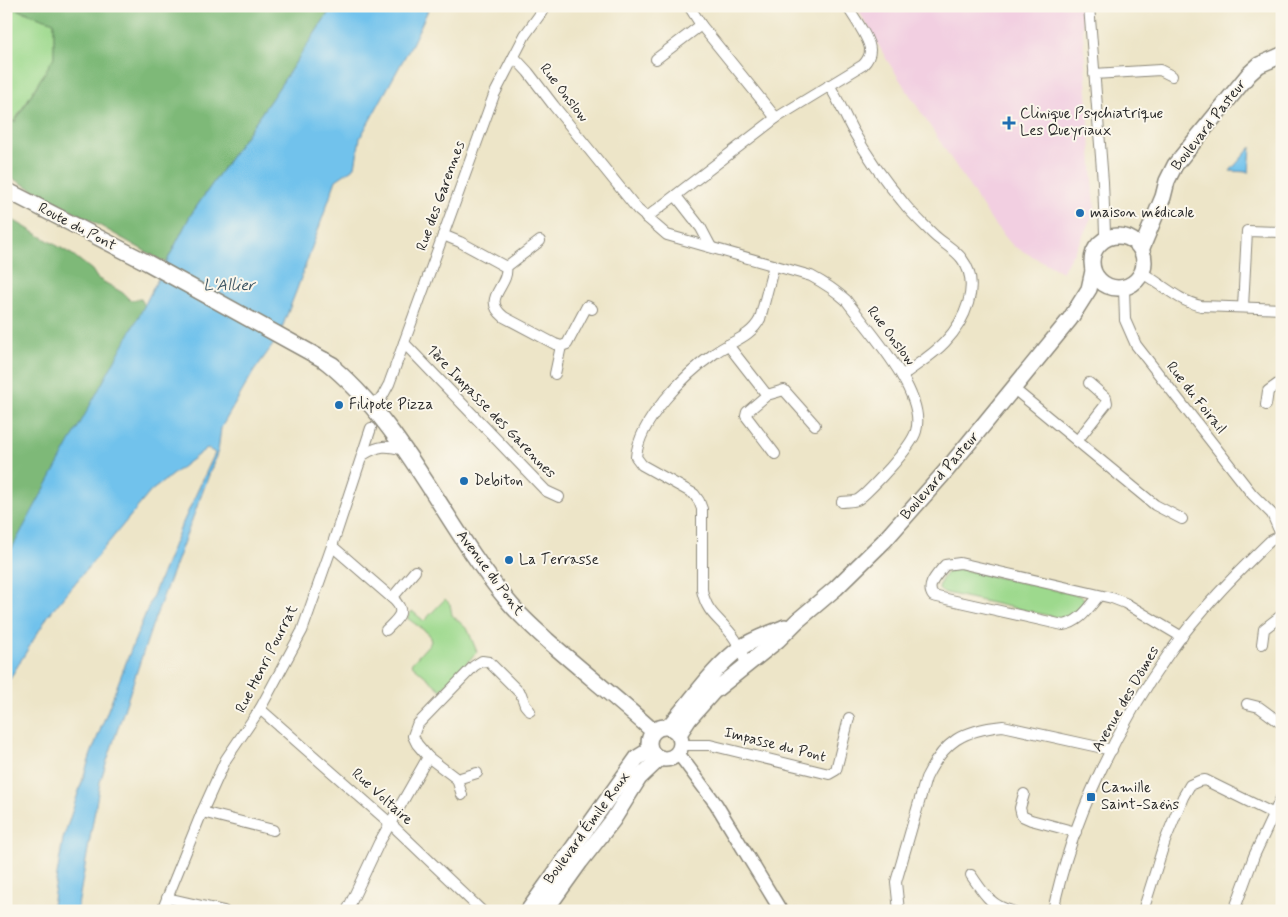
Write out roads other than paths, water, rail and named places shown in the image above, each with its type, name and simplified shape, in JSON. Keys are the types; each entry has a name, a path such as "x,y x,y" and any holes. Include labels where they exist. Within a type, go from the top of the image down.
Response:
{"main road":[{"name":"Boulevard Pasteur","path":"1142,250 1175,165 1249,74 1259,65 1282,55"},
{"name":"Route du Pont","path":"6,190 148,263 324,360"},
{"name":"Boulevard Pasteur","path":"1128,238 1142,228 1157,212"},
{"path":"1114,236 1128,238 1142,250 1144,258 1142,273 1131,285 1124,288 1100,282 1093,271 1092,256 1096,249 1107,238 1114,236"},
{"name":"Boulevard Pasteur","path":"672,738 713,692 778,640 836,588 884,541 945,472 1070,319 1089,289 1093,271"},
{"name":"Boulevard Pasteur","path":"1070,319 1106,285"},
{"name":"Avenue du Pont","path":"324,360 366,390 376,401 404,450 486,574 507,600 547,639 672,738"},
{"name":"Avenue du Pont","path":"324,360 347,378 394,434"},
{"name":"Boulevard Pasteur","path":"672,738 680,714 706,679 740,648 797,621"},
{"path":"672,738 670,758 655,754 649,740 672,738"},
{"name":"Boulevard Émile Roux","path":"528,911 638,758 655,754"},
{"name":"Boulevard Émile Roux","path":"545,911 613,820 655,754"}],"street":[{"name":"Rue des Garennes","path":"376,401 381,399 389,384 494,95 525,35 546,6"},
{"path":"689,6 701,25 776,118"},
{"path":"646,218 776,118 863,65 868,60 869,44 847,6"},
{"path":"1089,6 1105,233 1107,238"},
{"path":"656,59 701,25"},
{"name":"Rue Onslow","path":"514,57 646,218 667,235 811,276 836,290 846,300 903,375 911,391 918,413 916,431 904,452 858,500 842,502"},
{"path":"1094,74 1160,70 1172,76"},
{"path":"829,85 852,128 885,180 902,202 934,235 962,259 970,280 971,293 956,329 944,343 903,375"},
{"path":"676,196 701,228 711,247"},
{"path":"1243,307 1246,231 1282,232"},
{"path":"443,235 506,267"},
{"path":"506,267 540,241"},
{"path":"746,664 735,638 712,614 704,601 702,590 702,509 700,500 694,494 642,465 636,457 637,446 663,400 707,359 728,345 740,340 756,325 760,319 774,265"},
{"path":"506,267 507,272 495,295 494,302 498,313 504,318 561,346 567,344 588,306 592,308"},
{"path":"1142,273 1155,280 1183,301 1191,304 1282,309"},
{"name":"Rue du Foirail","path":"1124,288 1125,320 1136,345 1252,494 1277,516 1280,533"},
{"name":"1ère Impasse des Garennes","path":"404,343 546,491 559,497"},
{"path":"728,345 767,395"},
{"path":"555,374 561,346"},
{"path":"1266,405 1268,391 1282,381"},
{"path":"1077,441 1107,403 1106,398 1089,383"},
{"path":"1014,389 1155,505 1182,519"},
{"path":"775,454 746,416 747,412 767,395 784,390 814,425"},
{"name":"Rue Henri Pourrat","path":"162,911 202,812 226,759 260,709 302,631 371,428"},
{"path":"362,455 376,447 391,446 404,450"},
{"name":"Avenue des Dômes","path":"1053,911 1076,832 1112,750 1138,703 1170,652 1182,637 1233,579 1280,533"},
{"path":"332,546 400,605 401,612 399,617 386,630"},
{"path":"1099,596 1077,620 1071,624 1063,625 933,596 930,592 930,586 945,565 960,563 1099,596 1125,603 1182,637"},
{"path":"392,598 415,571"},
{"path":"1262,644 1264,629 1282,615"},
{"path":"462,795 457,779 428,757 417,744 413,736 417,725 462,678 482,661 489,662 521,694 530,711"},
{"path":"1247,704 1258,707 1282,724"},
{"name":"Rue Voltaire","path":"260,709 391,824 482,911"},
{"name":"Impasse du Pont","path":"672,738 710,745 829,774 836,770 849,718"},
{"path":"899,911 896,882 926,778 943,749 958,737 985,728 1003,726 1112,750"},
{"name":"Avenue du Pont","path":"672,738 716,804 781,911"},
{"path":"347,911 379,843 428,757"},
{"path":"457,779 477,773"},
{"path":"1143,911 1165,841 1183,797 1190,785 1205,780 1272,813"},
{"path":"1024,794 1020,808 1022,816 1076,832"},
{"path":"1234,911 1254,856 1272,813 1282,796"},
{"path":"202,812 273,830"},
{"path":"971,875 982,892 995,905 1012,911"},
{"path":"167,898 224,911"}],"water":[{"name":"L'Allier","path":"333,6 430,6 413,42 360,138 355,167 336,180 278,338 254,371 221,428 218,451 152,626 100,782 77,911 51,911 63,839 91,754 180,529 215,453 207,448 151,491 48,616 6,685 6,559 140,314 190,216"},
{"path":"1251,147 1249,172 1230,171"}],"place":[{"name":"Clinique Psychiatrique Les Queyriaux","path":"1009,123"},
{"name":"maison médicale","path":"1080,213"},
{"name":"Filipote Pizza","path":"339,405"},
{"name":"Debiton","path":"464,481"},
{"name":"La Terrasse","path":"509,560"},
{"name":"Camille Saint-Saëns","path":"1091,797"}]}
